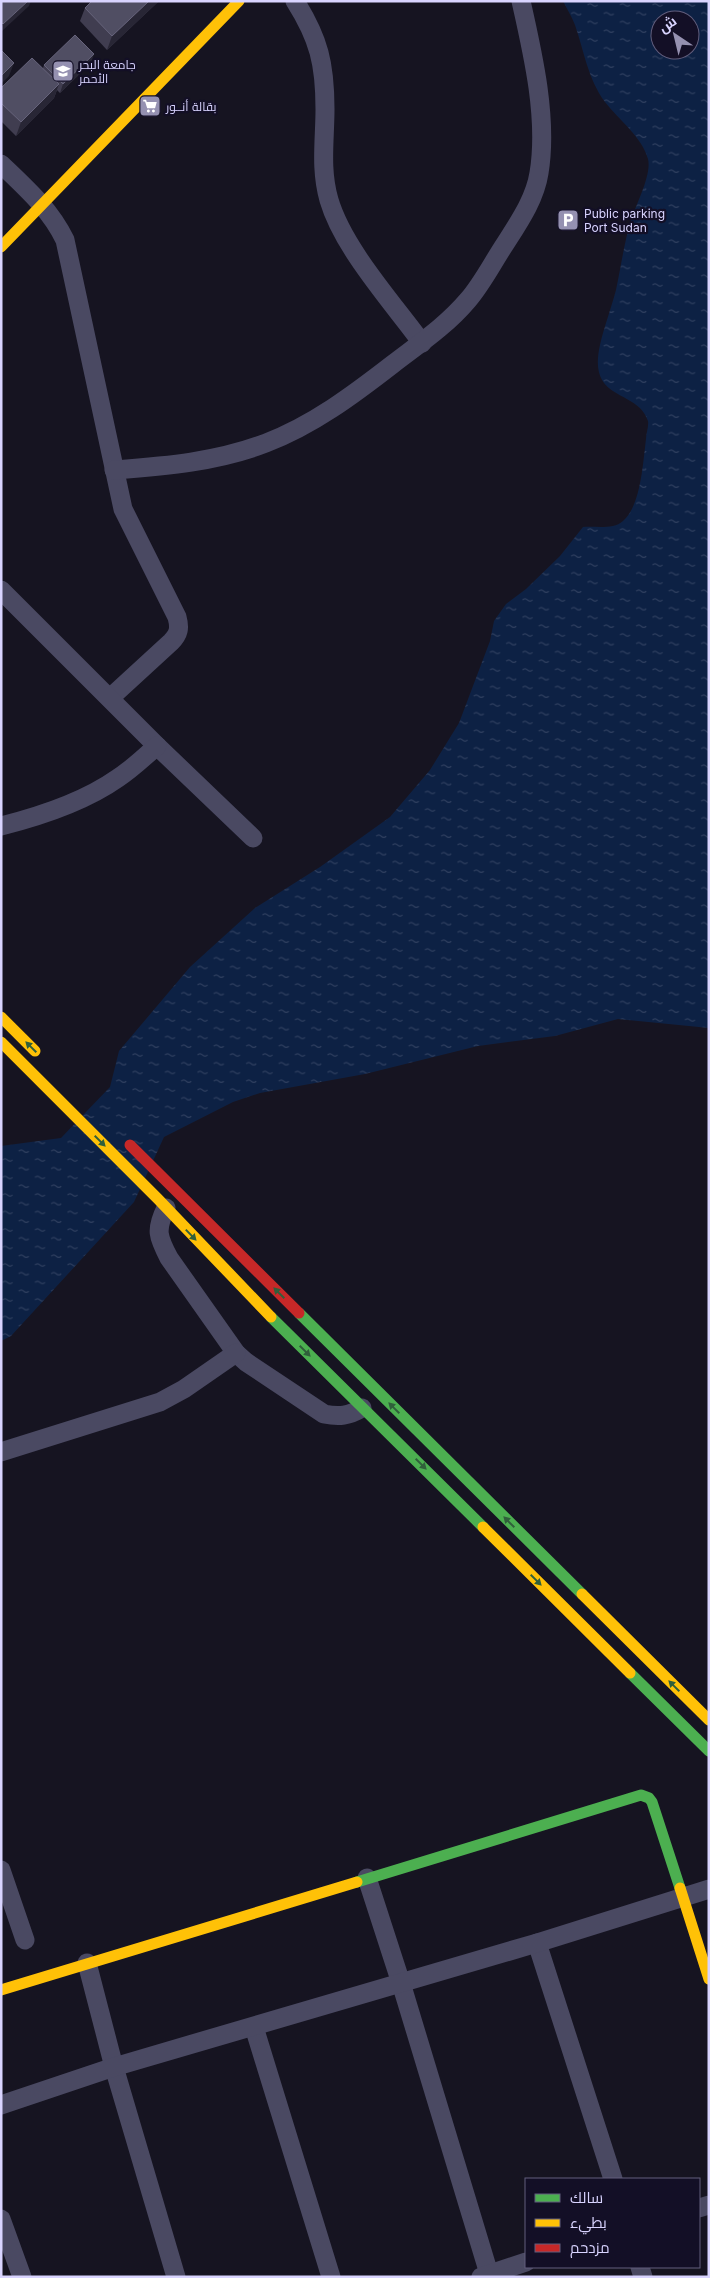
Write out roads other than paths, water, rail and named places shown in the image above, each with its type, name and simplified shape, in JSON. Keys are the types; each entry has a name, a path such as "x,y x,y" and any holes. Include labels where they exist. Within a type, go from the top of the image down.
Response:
{"main road":[{"path":"1,247 239,1"},
{"path":"1,1017 43,1059"},
{"path":"1,1042 362,1408 411,1454 709,1751"},
{"path":"121,1136 709,1720"},
{"path":"1,1990 636,1796 645,1796 652,1802 709,1979"}],"street":[{"path":"295,1 308,23 320,51 325,109 324,175 329,201 351,244 422,343"},
{"path":"114,470 164,466 219,457 265,443 311,422 341,404 422,343 449,320 469,299 521,219 534,194 539,174 542,150 541,117 528,30 521,1"},
{"path":"1,164 43,205 57,223 65,240 123,510 180,626 178,635 110,698"},
{"path":"1,590 252,838"},
{"path":"1,826 67,805 98,790 118,778 157,746"},
{"path":"162,1204 159,1223 161,1244 236,1353 246,1362 324,1414 338,1417 352,1415 362,1408"},
{"path":"1,1452 160,1402 184,1389 236,1353"},
{"path":"1,1870 25,1940"},
{"path":"367,1878 401,1983 487,2276 525,2262"},
{"path":"1,2105 114,2067 537,1943 709,1889"},
{"path":"537,1943 613,2178"},
{"path":"86,1963 114,2067 176,2277"},
{"path":"254,2027 331,2277"},
{"path":"1,2219 22,2277"}],"water":[{"path":"563,1 709,1 709,1028 618,1019 555,1036 478,1046 365,1074 260,1093 233,1102 164,1137 134,1202 11,1336 1,1341 1,1146 61,1138 110,1087 119,1051 190,967 255,908 320,867 390,817 430,770 459,723 490,641 494,621 506,604 526,589 560,556 583,527 609,527 619,524 629,514 634,505 642,471 648,421 634,403 607,386 600,377 598,364 603,331 616,290 624,246 631,220 643,190 649,165 641,143 605,102 594,84 571,16"}],"place":[{"name":"جامعة البحر الأحمر","path":"63,71"},
{"name":"بقالة أنــور","path":"150,106"},
{"name":"Public parking Port Sudan","path":"568,220"}]}
